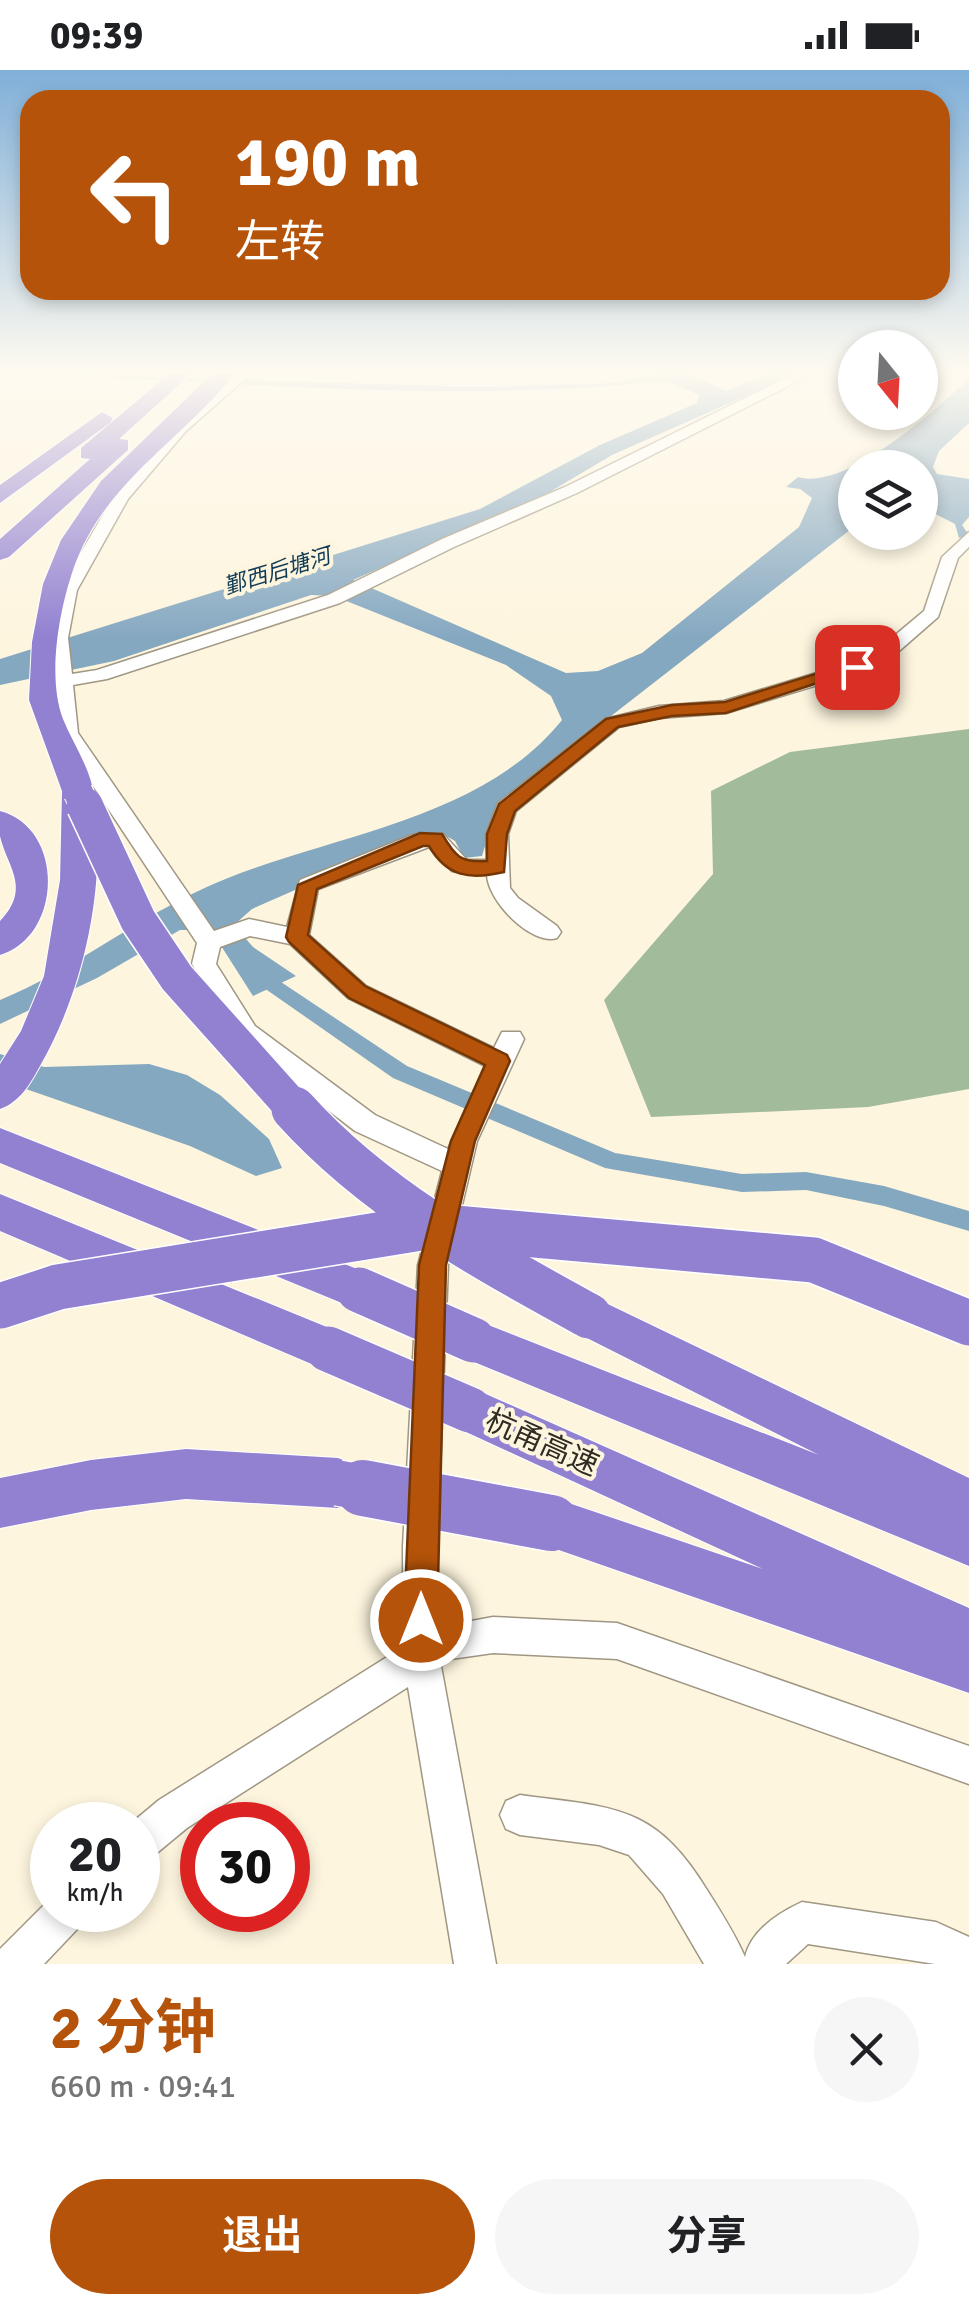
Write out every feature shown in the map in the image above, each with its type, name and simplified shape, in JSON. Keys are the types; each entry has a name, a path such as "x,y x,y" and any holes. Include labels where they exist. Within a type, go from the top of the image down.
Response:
{"highway":[{"path":"0,496 46,461"},
{"path":"0,530 95,461"},
{"path":"0,552 110,461"},
{"path":"130,461 75,537 60,570 50,620 44,709 138,920 177,978 338,1158 464,1247 589,1316 969,1504"},
{"path":"0,1094 58,994 72,949 78,896 78,792"},
{"path":"0,821 18,838 34,872 26,914 0,942"},
{"path":"0,1144 969,1540"},
{"name":"杭甬高速","path":"0,1212 470,1410 969,1636"},
{"path":"0,1306 58,1286 433,1226 814,1260 969,1323"},
{"path":"0,1503 91,1484 186,1474 338,1484 552,1523 969,1666"}],"street":[{"path":"153,461 100,526 68,590 58,638 68,733 205,937 204,964 246,1033 365,1123 459,1153"},
{"path":"60,681 100,675 334,599 623,461"},
{"path":"548,932 510,904 499,890 497,834 506,808 612,722 672,711 726,707 876,661 932,613 950,557 969,538"},
{"path":"297,937 308,885 420,840 435,839 448,862 463,870 497,867"},
{"path":"205,937 249,927 297,937 357,992 501,1058 459,1153 433,1265 420,1546 475,1964"},
{"path":"160,1825 433,1650 493,1636 617,1641 969,1766"},
{"path":"520,1815 606,1829 645,1842 678,1881 728,1964"},
{"path":"765,1964 766,1951 802,1922 936,1943 969,1958"},
{"path":"14,1964 46,1932"}],"green space":[{"path":"969,729 969,1089 868,1107 651,1117 604,1000 713,874 711,791 790,752"}],"water":[{"path":"569,461 601,461 543,496 353,580 566,673 598,671 642,653 799,527 812,498 800,489 786,487 798,477 818,478 838,473 838,539 579,741 488,836 482,856 464,858 455,841 441,833 400,844 252,909 234,925 253,947 296,976 253,996 211,930 180,930 97,978 0,1024 0,1000 50,976 194,893 240,873 438,807 484,784 526,756 562,720 551,696 506,665 334,596 311,595 114,661 0,685 0,659 480,509"},
{"path":"938,474 969,479 969,517 962,525 969,535 959,538 955,524 938,515"},
{"path":"0,1054 44,1067 149,1064 187,1075 220,1095 269,1139 282,1168 256,1176 190,1146 0,1080"}],"waterway":[{"path":"254,971 400,1072 613,1162 742,1183 806,1181 884,1196 969,1221"}],"route":[{"path":"421,1620 420,1546 433,1265 448,1190 463,1141 498,1061 357,992 297,937 300,906 308,885 420,840 435,839 448,862 463,870 497,867 497,834 506,808 612,722 672,711 726,707 857,667"}],"water label":[{"name":"鄞西后塘河","path":"277,571"}]}
